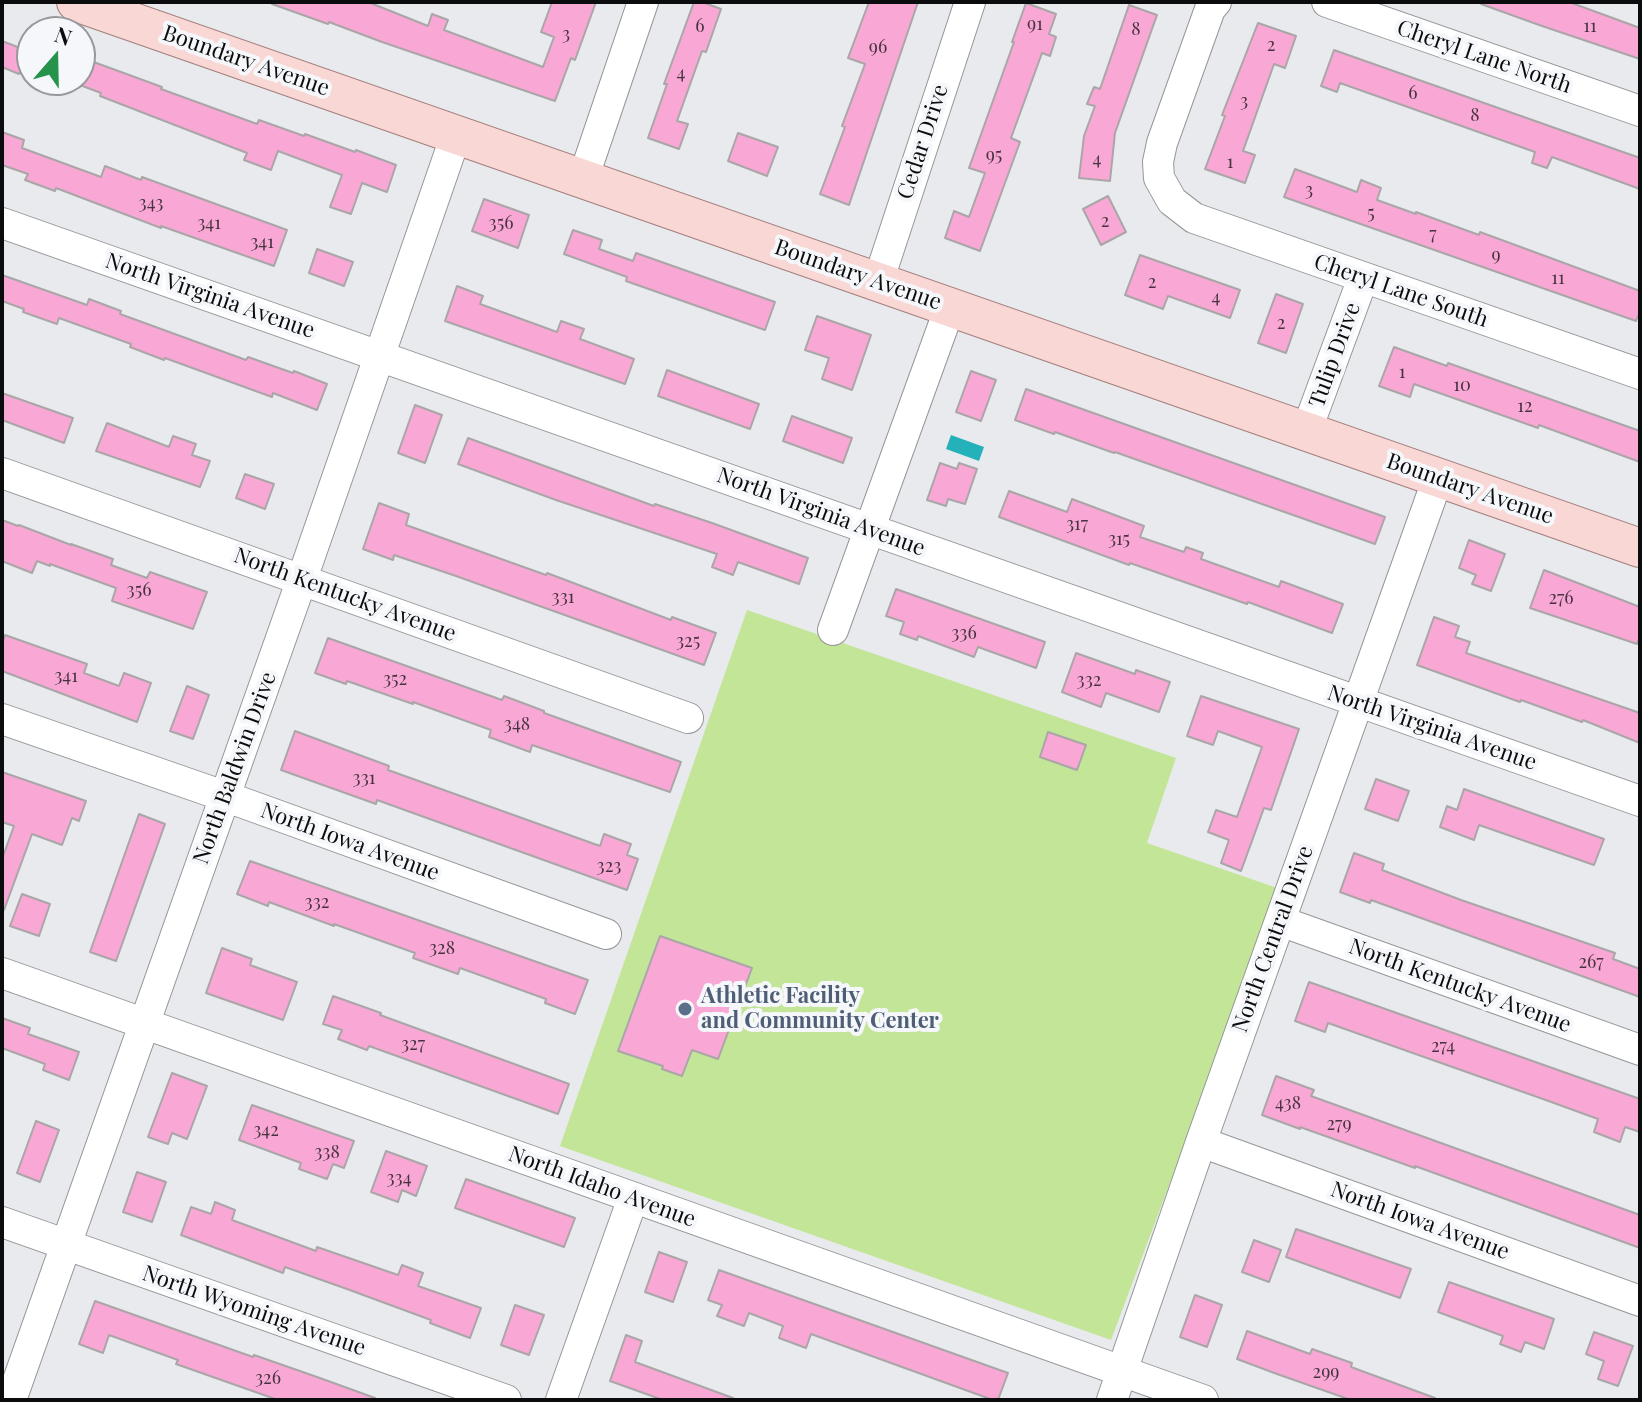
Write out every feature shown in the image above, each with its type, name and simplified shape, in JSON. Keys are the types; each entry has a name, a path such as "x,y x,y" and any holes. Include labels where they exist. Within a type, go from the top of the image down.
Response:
{"main road":[{"name":"Boundary Avenue","path":"76,2 1640,548"}],"street":[{"path":"583,179 643,2"},
{"name":"Cedar Drive","path":"878,282 970,2"},
{"name":"Cheryl Lane South","path":"1216,2 1204,23 1162,143 1159,178 1172,201 1194,218 1640,374"},
{"name":"Cheryl Lane North","path":"1327,2 1640,111"},
{"name":"North Baldwin Drive","path":"11,1400 456,135"},
{"name":"North Virginia Avenue","path":"2,223 1640,801"},
{"name":"Tulip Drive","path":"1306,432 1363,278"},
{"path":"833,630 950,307"},
{"name":"North Kentucky Avenue","path":"2,473 688,718"},
{"name":"North Central Drive","path":"1112,1400 1438,478"},
{"name":"North Iowa Avenue","path":"2,719 606,934"},
{"name":"North Kentucky Avenue","path":"1280,921 1640,1050"},
{"name":"North Idaho Avenue","path":"2,973 1203,1400"},
{"name":"North Iowa Avenue","path":"1201,1142 1640,1301"},
{"path":"561,1400 633,1198"},
{"name":"North Wyoming Avenue","path":"2,1222 506,1400"}],"green space":[{"path":"747,610 1176,758 1147,843 1280,889 1111,1340 560,1146"}],"water":[{"path":"951,435 984,447 979,461 946,449"}],"building":[{"path":"273,2 368,2 428,26 432,14 448,20 444,30 543,67 554,37 541,32 552,2 596,2 575,60 571,58 555,101 328,24"},
{"path":"694,2 721,9 677,121 688,124 679,149 648,138"},
{"path":"869,2 918,2 849,205 820,194 865,64 848,58"},
{"path":"1569,2 1640,28 1640,59 1481,4"},
{"path":"1026,3 1056,14 1049,34 1056,37 1050,56 1042,53 1011,138 1020,142 980,251 945,238 954,211 969,217 985,173 969,168"},
{"path":"1129,5 1157,15 1115,133 1110,181 1079,178 1084,136 1095,106 1087,104 1094,87 1100,89"},
{"path":"1258,23 1296,36 1285,68 1274,64 1243,151 1255,155 1245,183 1205,169 1225,116 1222,115"},
{"path":"2,41 16,46 16,73 2,67"},
{"path":"1334,50 1640,158 1640,189 1552,157 1547,168 1532,163 1535,152 1340,83 1337,92 1321,86"},
{"path":"96,63 257,124 259,120 396,165 387,192 362,183 351,214 330,207 342,175 278,151 271,170 244,160 247,153 100,96 101,93 96,91"},
{"path":"2,132 24,140 22,148 101,177 105,166 287,230 274,266 56,188 55,191 25,180 28,174 2,165"},
{"path":"738,133 778,147 767,176 728,161"},
{"path":"1295,169 1357,192 1361,180 1381,188 1377,200 1479,235 1480,232 1640,291 1640,311 1636,321 1284,197"},
{"path":"1108,196 1126,232 1101,245 1083,209"},
{"path":"484,199 529,215 518,248 472,231"},
{"path":"573,230 602,240 599,249 633,261 636,253 775,302 765,330 626,281 627,277 564,254"},
{"path":"317,249 353,262 344,286 309,273"},
{"path":"1140,255 1240,290 1230,318 1168,296 1163,309 1125,295"},
{"path":"2,275 87,305 89,299 121,311 120,314 246,360 248,357 327,384 317,410 273,393 272,397 164,360 130,347 131,344 59,318 57,324 23,312 24,309 2,301"},
{"path":"457,286 483,296 480,304 557,332 561,321 584,329 580,339 634,359 625,384 445,321"},
{"path":"1276,294 1303,304 1286,353 1258,343"},
{"path":"817,316 871,335 852,390 822,379 829,358 805,350"},
{"path":"1394,347 1640,431 1640,462 1414,384 1410,397 1379,386"},
{"path":"667,370 759,404 750,429 658,396"},
{"path":"971,371 996,380 981,421 956,412"},
{"path":"1026,389 1385,517 1375,544 1015,420"},
{"path":"2,393 73,418 64,443 2,420"},
{"path":"415,405 442,415 425,463 398,453"},
{"path":"792,416 852,438 843,463 783,441"},
{"path":"107,423 169,447 173,436 196,444 192,455 210,461 200,487 96,451"},
{"path":"468,438 808,558 799,584 738,562 733,575 712,567 717,554 458,464"},
{"path":"940,463 957,469 959,463 977,469 965,504 948,499 946,506 927,500"},
{"path":"245,474 274,484 265,509 236,498"},
{"path":"1009,491 1067,512 1072,499 1144,526 1140,537 1184,552 1186,547 1203,553 1201,559 1279,587 1281,581 1343,604 1332,633 1248,602 1129,565 999,517"},
{"path":"379,503 409,514 406,525 671,620 672,617 716,633 704,665 456,576 394,555 393,560 363,549"},
{"path":"2,520 113,559 111,565 147,578 150,572 207,592 193,629 112,601 116,588 50,564 37,561 32,573 2,561"},
{"path":"1469,540 1505,554 1491,591 1472,584 1476,575 1459,568"},
{"path":"1544,570 1640,607 1637,644 1530,608"},
{"path":"896,589 1045,642 1036,668 978,647 974,657 918,636 917,640 900,634 904,622 886,616"},
{"path":"1434,617 1459,626 1455,637 1470,642 1466,653 1640,713 1640,743 1583,720 1520,702 1417,665"},
{"path":"5,635 87,664 84,673 119,686 124,673 151,683 137,722 2,671"},
{"path":"328,638 502,700 504,696 681,762 670,792 532,745 530,752 489,737 491,730 413,702 315,673"},
{"path":"1076,653 1135,674 1136,670 1170,682 1159,712 1106,693 1101,707 1062,692"},
{"path":"187,686 209,695 193,739 170,731"},
{"path":"1201,696 1299,729 1271,810 1264,808 1241,871 1221,863 1229,840 1208,832 1216,810 1237,817 1262,747 1218,731 1213,745 1187,736"},
{"path":"295,731 389,766 388,770 600,846 604,834 631,844 627,855 638,859 627,890 377,800 376,804 281,770"},
{"path":"1048,732 1086,745 1077,770 1040,757"},
{"path":"2,772 86,801 79,821 72,818 62,845 32,834 4,910 2,859 14,826 2,822"},
{"path":"1376,779 1409,791 1398,821 1365,809"},
{"path":"1464,789 1604,839 1594,865 1479,825 1474,840 1440,827 1447,806 1457,810"},
{"path":"139,814 165,824 116,961 90,952"},
{"path":"1354,853 1384,864 1382,870 1615,953 1613,959 1640,969 1640,997 1371,900 1370,903 1340,892"},
{"path":"250,861 588,980 575,1014 545,1003 546,999 460,968 458,974 413,958 415,953 269,902 268,906 237,894"},
{"path":"22,894 50,904 39,936 10,926"},
{"name":"Athletic Facility and Community Center","path":"660,936 752,968 718,1059 692,1050 682,1076 662,1069 663,1066 618,1051"},
{"path":"222,948 252,959 250,965 297,982 283,1020 206,993"},
{"path":"1309,982 1640,1099 1640,1132 1625,1127 1620,1142 1594,1132 1598,1119 1328,1023 1325,1032 1295,1021"},
{"path":"333,996 569,1084 558,1114 369,1046 367,1050 338,1039 342,1030 323,1024"},
{"path":"2,1018 30,1028 28,1034 79,1052 69,1080 43,1070 45,1064 2,1048"},
{"path":"172,1073 207,1086 187,1139 172,1133 168,1144 148,1137"},
{"path":"1276,1076 1314,1090 1311,1096 1640,1215 1640,1248 1415,1166 1262,1115"},
{"path":"252,1105 354,1141 344,1168 333,1164 327,1179 299,1169 301,1163 239,1140"},
{"path":"36,1121 59,1130 40,1182 17,1173"},
{"path":"386,1151 427,1166 416,1196 402,1190 398,1202 371,1192"},
{"path":"137,1172 166,1182 152,1222 123,1212"},
{"path":"466,1179 575,1218 564,1247 455,1208"},
{"path":"215,1202 235,1210 232,1220 316,1251 317,1247 398,1275 402,1265 423,1273 418,1286 481,1308 470,1338 347,1289 285,1267 283,1273 181,1235 191,1207 211,1214"},
{"path":"1296,1229 1411,1269 1400,1298 1286,1257"},
{"path":"1254,1240 1281,1250 1269,1282 1242,1272"},
{"path":"659,1252 687,1262 673,1302 645,1292"},
{"path":"719,1270 1008,1373 998,1400 811,1334 806,1348 779,1338 783,1326 749,1313 744,1326 717,1316 722,1305 708,1300"},
{"path":"1449,1282 1554,1319 1544,1349 1525,1342 1521,1352 1500,1344 1503,1336 1438,1312"},
{"path":"1195,1295 1222,1305 1207,1347 1180,1337"},
{"path":"95,1301 375,1400 278,1400 176,1364 178,1360 109,1335 103,1353 79,1344"},
{"path":"515,1305 544,1315 529,1355 501,1345"},
{"path":"1247,1331 1310,1354 1312,1349 1352,1363 1351,1367 1435,1398 1351,1400 1277,1374 1237,1359"},
{"path":"1594,1332 1633,1346 1618,1386 1598,1379 1604,1361 1586,1354"},
{"path":"626,1335 642,1341 635,1362 732,1400 663,1400 610,1381"}],"place":[{"name":"Athletic Facility and Community Center","path":"685,1009"}]}
